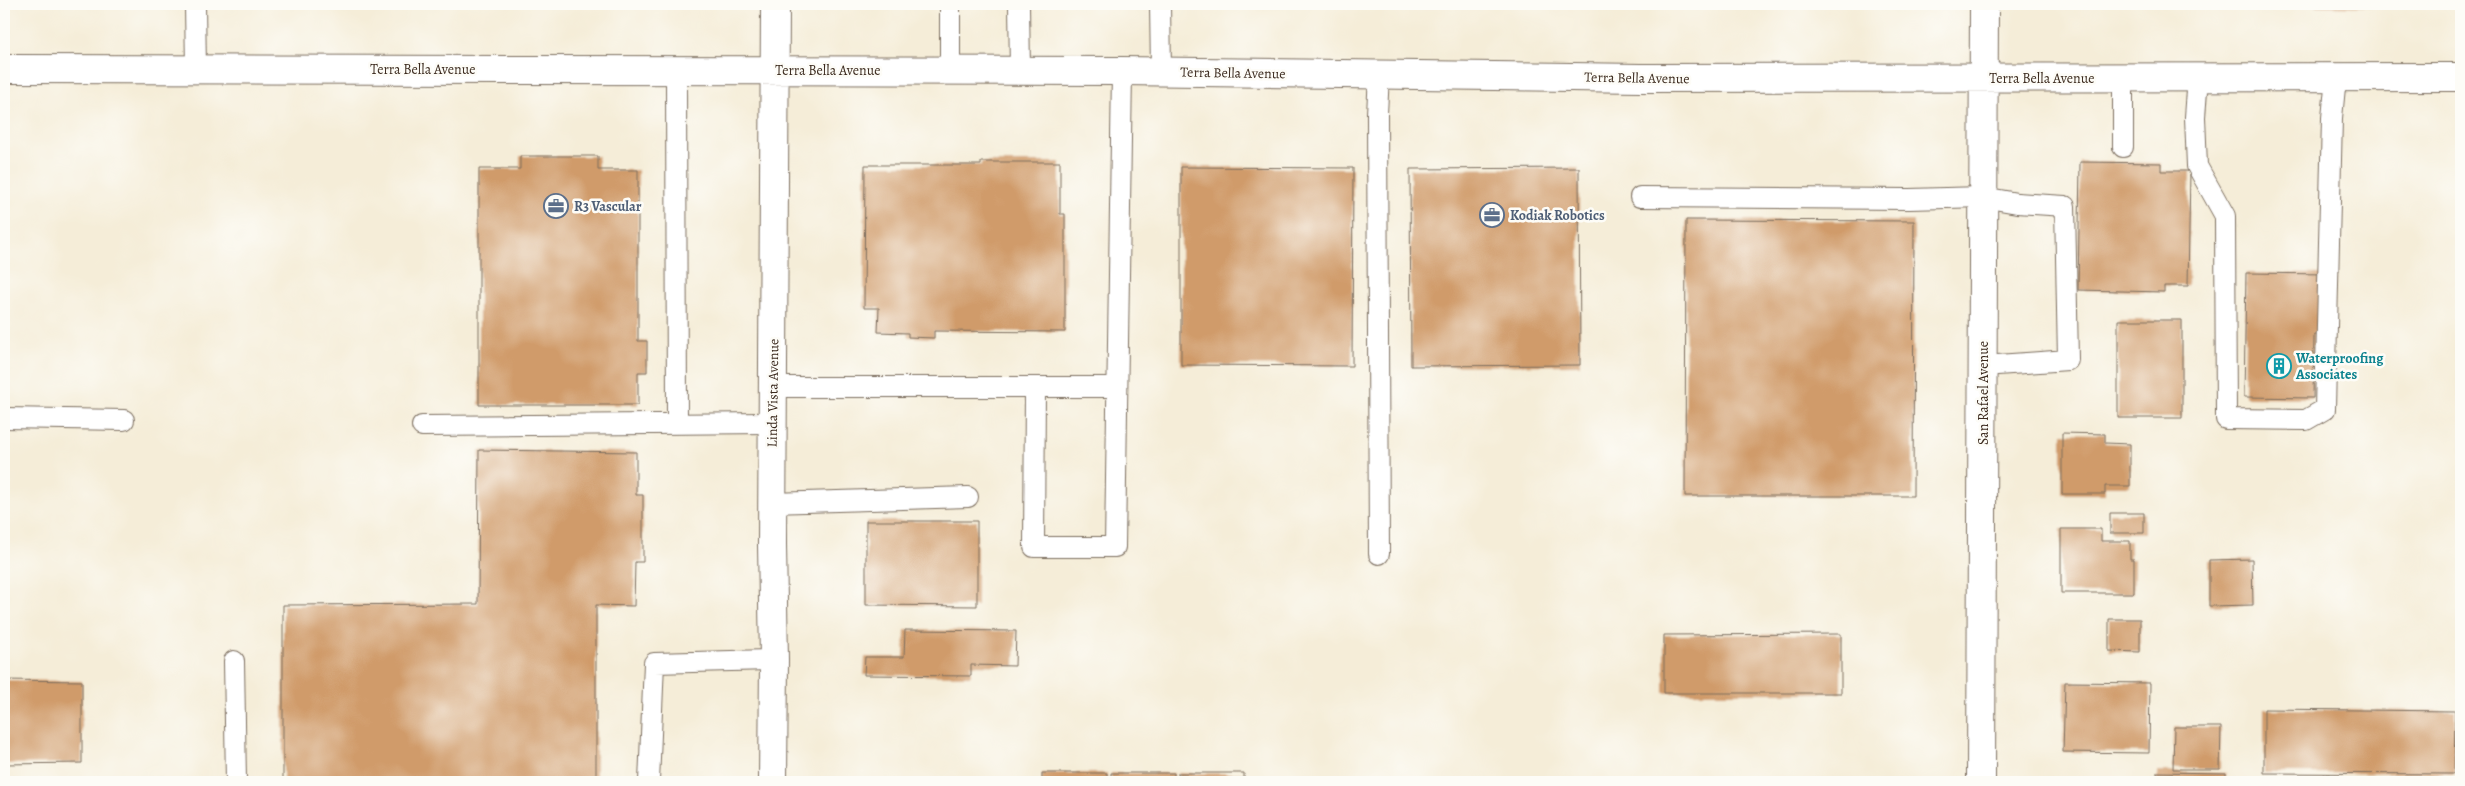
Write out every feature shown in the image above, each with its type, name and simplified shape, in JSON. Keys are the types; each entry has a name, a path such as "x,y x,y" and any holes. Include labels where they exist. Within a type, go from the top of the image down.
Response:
{"street":[{"name":"Linda Vista Avenue","path":"773,782 772,503 775,4"},
{"name":"San Rafael Avenue","path":"1981,782 1984,4"},
{"name":"Terra Bella Avenue","path":"4,69 1161,71 1641,78 2461,77"}],"lane":[{"path":"195,4 196,70"},
{"path":"950,4 950,70"},
{"path":"1019,4 1020,71"},
{"path":"1160,4 1161,71"},
{"path":"676,70 677,424"},
{"path":"1035,388 1034,547 1115,547 1122,71"},
{"path":"1379,75 1377,114 1379,554"},
{"path":"2198,77 2195,117 2197,166 2225,216 2226,419 2306,420 2325,409 2332,118 2336,77"},
{"path":"2122,78 2124,147"},
{"path":"1640,197 1909,199 1983,197 2017,203 2066,206 2068,360 1983,366"},
{"path":"773,387 1116,387"},
{"path":"4,418 124,420"},
{"path":"422,426 773,423"},
{"path":"772,503 968,497"},
{"path":"649,782 654,663 774,660"},
{"path":"234,661 236,782"}],"building":[{"path":"2315,4 2437,4 2437,7 2315,6"},
{"path":"520,156 598,156 598,170 638,170 638,341 647,341 647,372 638,372 638,405 479,405 479,169 520,169"},
{"path":"981,162 1060,162 1060,214 1065,214 1065,332 934,331 934,338 908,337 908,333 878,332 879,308 864,308 865,165 981,165"},
{"path":"2080,162 2161,163 2161,171 2190,171 2188,286 2164,286 2164,292 2078,290"},
{"path":"1181,167 1353,168 1352,366 1181,365"},
{"path":"1579,168 1580,365 1411,366 1410,169"},
{"path":"1686,220 1914,221 1913,496 1685,496"},
{"name":"Waterproofing Associates","path":"2246,273 2328,274 2327,335 2314,335 2313,398 2244,397"},
{"path":"2118,320 2182,320 2182,418 2118,418"},
{"path":"2062,433 2105,434 2105,443 2130,444 2130,486 2105,486 2105,494 2062,494"},
{"path":"479,450 636,452 636,495 643,495 643,562 635,562 634,606 596,605 596,782 283,782 283,605 478,604"},
{"path":"2110,513 2144,513 2144,533 2110,533"},
{"path":"866,521 977,521 977,606 866,605"},
{"path":"2061,529 2101,529 2101,541 2130,541 2130,559 2134,559 2134,593 2061,593"},
{"path":"2252,559 2253,605 2209,606 2209,560"},
{"path":"2109,619 2140,619 2140,652 2109,651"},
{"path":"905,630 1016,631 1015,666 971,665 971,676 864,675 865,657 904,657"},
{"path":"1841,634 1841,693 1664,693 1664,635"},
{"path":"4,680 82,681 82,763 4,764"},
{"path":"2065,682 2150,683 2149,753 2063,752"},
{"path":"2264,709 2455,711 2454,774 2264,773"},
{"path":"2174,727 2221,727 2220,769 2173,769"},
{"path":"2157,772 2226,773 2226,782 2157,782"},
{"path":"1042,773 1107,773 1107,782 1042,782"},
{"path":"1111,773 1174,773 1174,782 1111,782"},
{"path":"1178,773 1244,773 1244,782 1178,782"}],"place":[{"name":"R3 Vascular","path":"556,206"},
{"name":"Kodiak Robotics","path":"1492,215"},
{"name":"Waterproofing Associates","path":"2279,366"}]}
